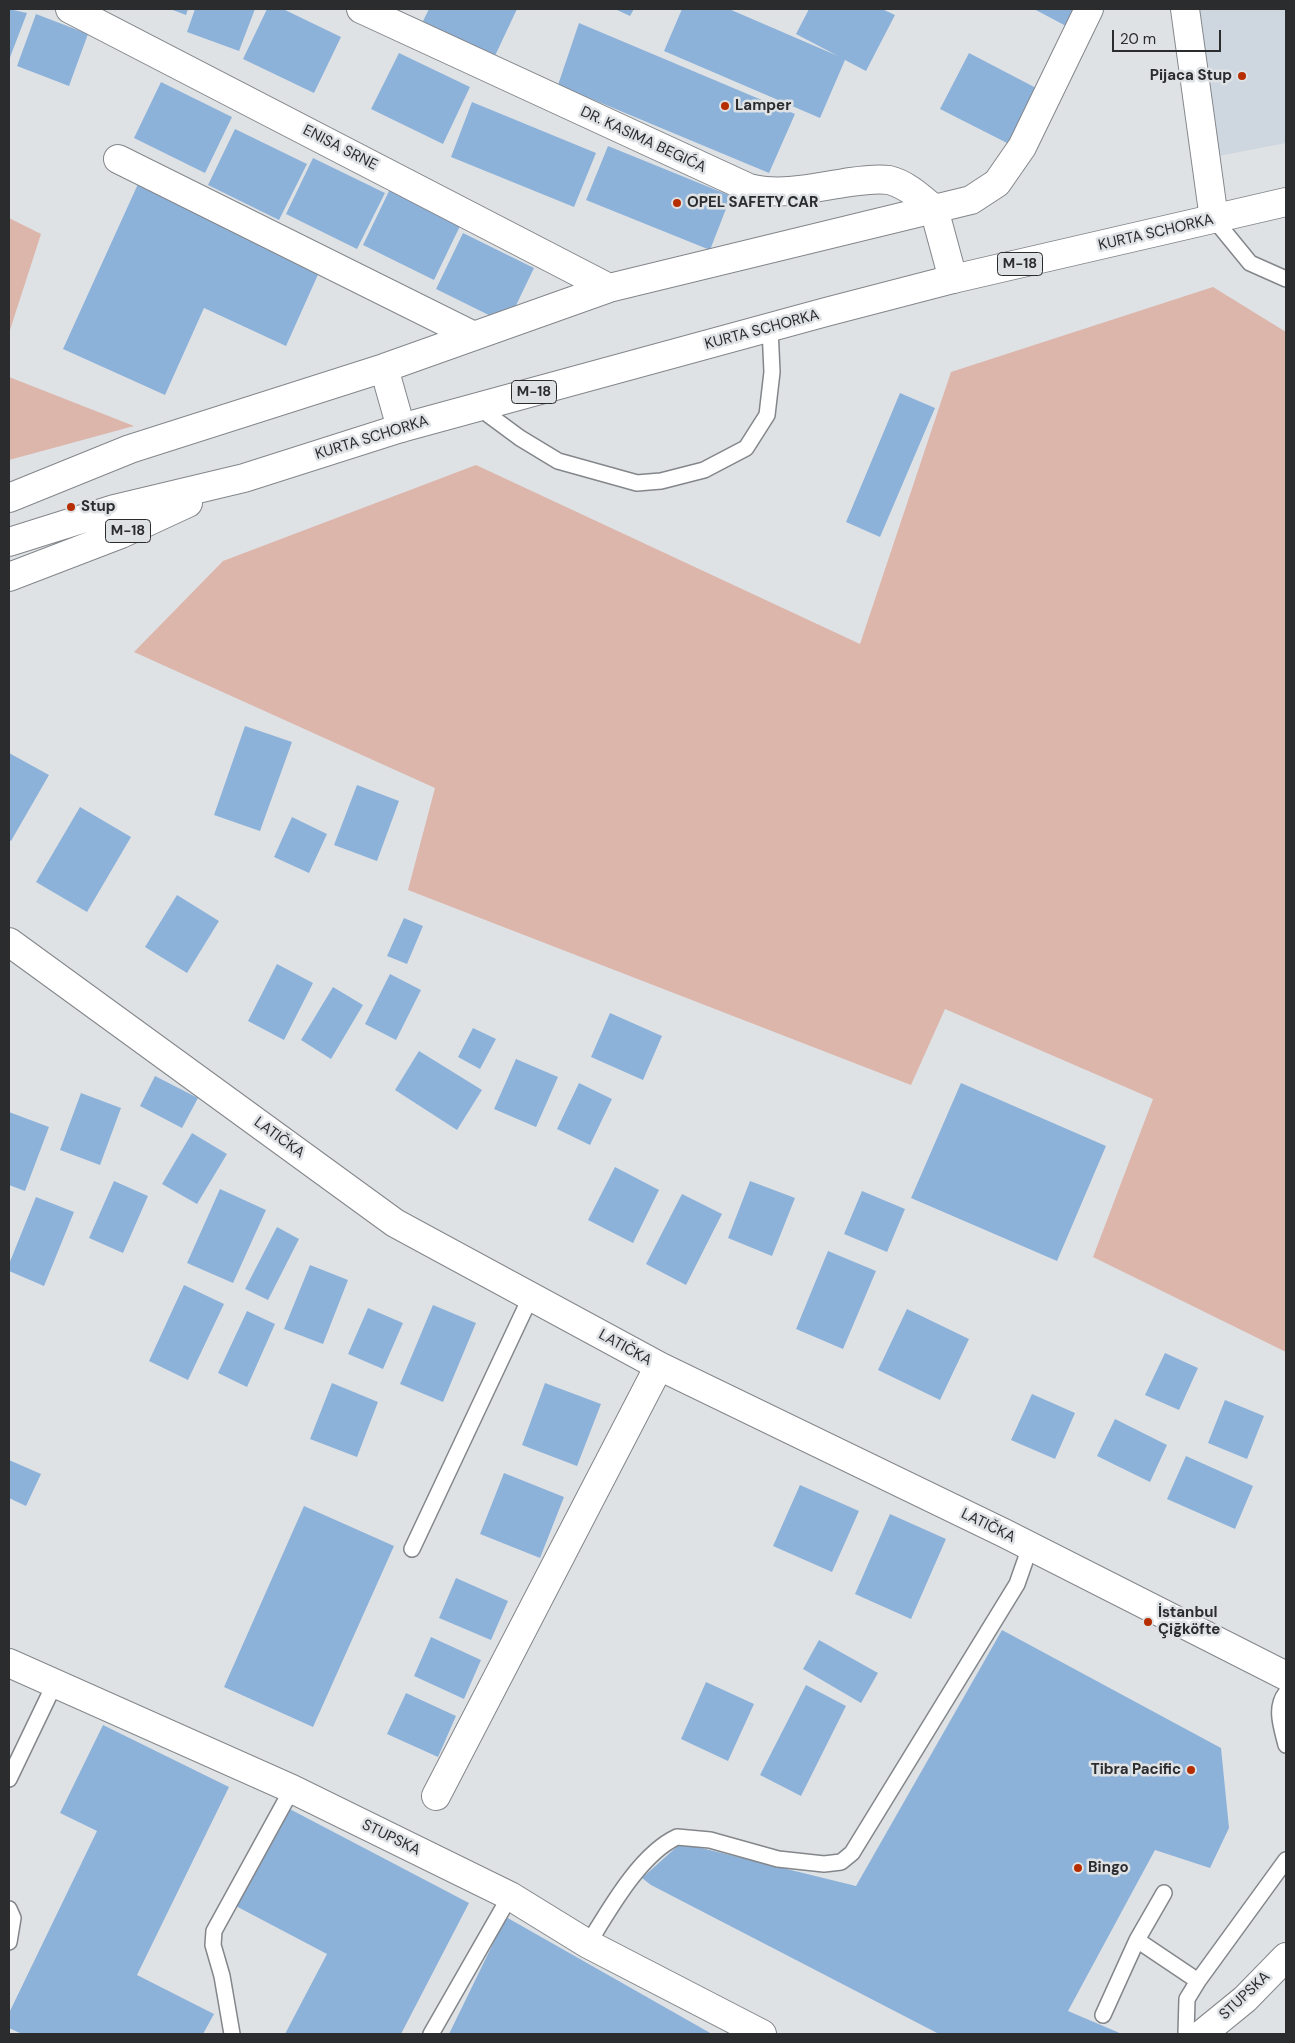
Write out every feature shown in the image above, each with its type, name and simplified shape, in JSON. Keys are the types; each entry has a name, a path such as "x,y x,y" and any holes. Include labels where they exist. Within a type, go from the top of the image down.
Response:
{"street":[{"name":"ENISA SRNE","path":"70,9 609,288"},
{"name":"DR. KASIMA BEGIĆA","path":"361,9 749,188 767,192 806,190 865,180 890,180 910,190 934,209"},
{"path":"9,498 130,449 384,368 609,288 971,200 997,182 1022,147 1090,9"},
{"path":"1185,9 1214,219"},
{"path":"118,158 474,336"},
{"name":"KURTA SCHORKA","path":"9,542 114,509 244,478 401,428 953,279 1286,202"},
{"path":"934,209 953,279"},
{"path":"384,368 401,428"},
{"name":"KURTA SCHORKA","path":"9,577 121,534 244,478"},
{"name":"LATIČKA","path":"9,942 395,1222 659,1366 1030,1547 1286,1676"},
{"path":"436,1796 659,1366"},
{"name":"STUPSKA","path":"9,1663 292,1789 510,1896 588,1944 762,2034"},
{"name":"STUPSKA","path":"1202,2034 1245,1999 1286,1956"}],"lane":[{"path":"1214,219 1250,263 1286,279"},
{"path":"478,407 520,438 558,461 636,483 661,481 704,470 746,448 767,415 772,372 770,328"},
{"path":"412,1549 531,1296"},
{"path":"588,1944 613,1905 649,1858 677,1837 710,1840 778,1859 824,1864 841,1862 852,1853 1017,1584 1030,1547"},
{"path":"9,1779 55,1683"},
{"path":"1286,1694 1280,1701 1279,1713 1286,1745"},
{"path":"232,2034 222,1976 213,1945 214,1931 292,1789"},
{"path":"1186,2034 1187,1999 1286,1860"},
{"path":"1103,2015 1137,1940 1164,1892"},
{"path":"430,2034 510,1896"},
{"path":"9,1909 13,1918 9,1942"},
{"path":"1137,1940 1198,1981"}],"shaded area":[{"name":"Pijaca Stup","path":"1188,9 1286,9 1286,143 1208,158"},
{"path":"9,218 41,234 9,333"},
{"path":"1213,287 1286,332 1286,1352 1093,1257 1153,1099 945,1009 911,1085 408,890 435,788 134,652 223,561 476,465 860,644 951,372"},
{"path":"9,377 134,426 9,460"}],"building":[{"path":"9,9 27,13 9,60"},
{"path":"170,9 188,9 186,15"},
{"path":"195,9 255,9 239,51 187,32"},
{"path":"267,9 283,9 341,37 314,93 243,59"},
{"path":"429,9 517,9 493,60 421,25"},
{"path":"615,9 634,9 630,16"},
{"path":"682,9 729,9 838,56 796,34 809,9 882,9 895,15 866,71 845,60 820,118 664,51"},
{"path":"1034,9 1075,9 1066,26"},
{"path":"36,14 88,34 69,86 17,66"},
{"path":"579,23 795,114 769,173 558,85"},
{"path":"399,53 470,87 443,144 371,109"},
{"path":"969,53 1040,90 1011,145 940,109"},
{"path":"161,82 232,117 205,173 134,138"},
{"path":"472,102 596,153 574,207 451,157"},
{"path":"235,129 307,164 279,220 208,185"},
{"path":"608,146 731,196 710,250 586,200"},
{"path":"313,158 385,193 357,249 286,214"},
{"path":"138,184 321,268 286,346 204,308 165,395 63,349"},
{"path":"390,189 461,224 434,280 363,245"},
{"path":"463,233 534,268 507,324 436,289"},
{"path":"900,393 935,408 880,537 846,522"},
{"path":"245,726 292,742 260,831 214,815"},
{"path":"9,753 49,775 11,841 9,840"},
{"path":"357,785 399,801 377,861 334,845"},
{"path":"80,807 131,837 87,912 36,882"},
{"path":"292,817 327,834 309,873 274,857"},
{"path":"177,895 219,921 187,973 145,947"},
{"path":"404,918 423,926 407,964 387,956"},
{"path":"277,964 313,983 284,1040 248,1021"},
{"path":"390,974 421,990 396,1040 365,1024"},
{"path":"333,987 363,1005 331,1059 301,1040"},
{"path":"610,1013 662,1036 643,1080 591,1057"},
{"path":"473,1028 496,1039 480,1069 458,1057"},
{"path":"419,1051 482,1090 457,1130 395,1090"},
{"path":"516,1059 558,1077 536,1127 494,1109"},
{"path":"155,1076 198,1098 182,1128 140,1106"},
{"path":"579,1083 612,1099 590,1145 557,1129"},
{"path":"961,1083 1106,1146 1057,1261 911,1198"},
{"path":"81,1093 121,1108 100,1165 60,1150"},
{"path":"9,1112 49,1127 25,1191 9,1185"},
{"path":"192,1133 227,1154 197,1204 162,1184"},
{"path":"615,1167 659,1190 633,1243 588,1220"},
{"path":"114,1181 148,1196 123,1253 89,1238"},
{"path":"750,1181 795,1198 772,1256 728,1238"},
{"path":"220,1189 266,1210 233,1283 187,1263"},
{"path":"862,1191 905,1209 887,1252 844,1234"},
{"path":"682,1194 722,1214 686,1285 646,1264"},
{"path":"36,1197 74,1212 44,1286 9,1271 9,1264"},
{"path":"277,1227 299,1239 268,1300 245,1289"},
{"path":"828,1251 876,1271 843,1349 796,1329"},
{"path":"310,1265 348,1280 323,1344 284,1329"},
{"path":"184,1285 224,1304 188,1380 149,1361"},
{"path":"433,1305 476,1323 443,1402 400,1384"},
{"path":"368,1308 403,1323 383,1369 348,1354"},
{"path":"907,1309 969,1339 940,1400 878,1370"},
{"path":"247,1311 275,1324 247,1387 218,1373"},
{"path":"1165,1353 1198,1368 1179,1410 1145,1395"},
{"path":"332,1383 378,1402 357,1457 310,1439"},
{"path":"545,1383 601,1404 577,1466 522,1445"},
{"path":"1032,1394 1075,1413 1055,1459 1011,1440"},
{"path":"1225,1400 1264,1416 1247,1459 1208,1443"},
{"path":"1115,1419 1167,1445 1150,1482 1097,1456"},
{"path":"1186,1456 1253,1486 1235,1529 1167,1499"},
{"path":"9,1460 41,1474 26,1506 9,1498"},
{"path":"504,1473 564,1497 540,1558 480,1534"},
{"path":"800,1485 859,1511 832,1572 773,1546"},
{"path":"304,1506 394,1546 313,1727 224,1687"},
{"path":"890,1514 946,1539 911,1619 855,1594"},
{"path":"456,1578 508,1601 491,1640 439,1618"},
{"path":"1002,1630 1221,1748 1229,1828 1210,1868 1155,1850 1068,2011 1122,2034 939,2034 651,1885 642,1878 681,1843 856,1886"},
{"path":"431,1637 481,1660 464,1699 414,1676"},
{"path":"819,1640 878,1673 861,1703 803,1669"},
{"path":"706,1682 754,1704 728,1761 681,1739"},
{"path":"806,1685 846,1706 801,1796 760,1775"},
{"path":"406,1693 456,1716 438,1757 387,1734"},
{"path":"103,1725 229,1787 137,1975 214,2014 203,2034 22,2034 9,2028 9,2013 97,1831 60,1813"},
{"path":"284,1806 469,1903 401,2034 285,2034 327,1954 232,1904"},
{"path":"506,1917 712,2034 449,2034"}],"place":[{"name":"Pijaca Stup","path":"1242,76"},
{"name":"Lamper","path":"725,106"},
{"name":"OPEL SAFETY CAR","path":"677,203"},
{"name":"Stup","path":"71,507"},
{"name":"İstanbul Çiğköfte","path":"1148,1622"},
{"name":"Tibra Pacific","path":"1191,1770"},
{"name":"Bingo","path":"1078,1868"}]}
